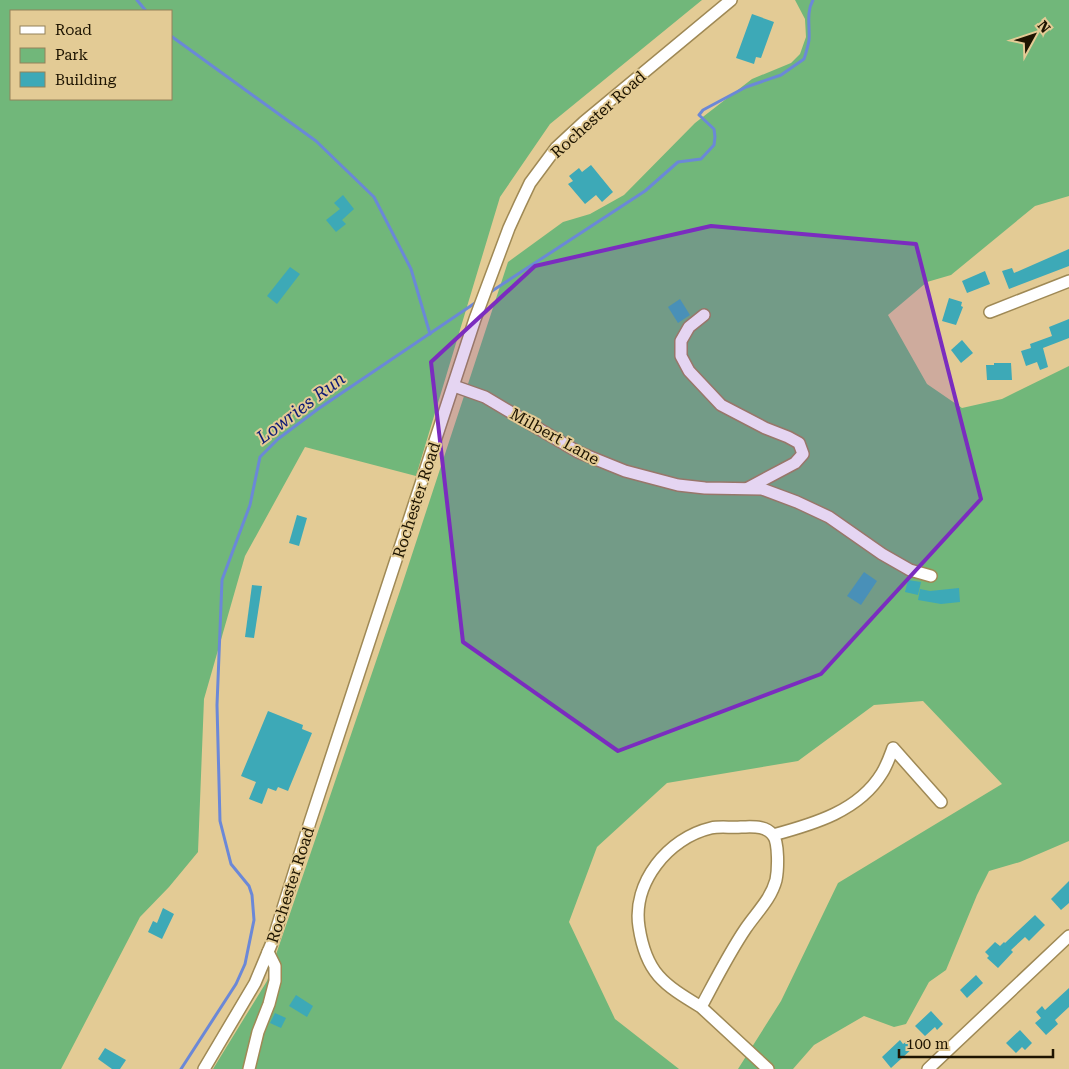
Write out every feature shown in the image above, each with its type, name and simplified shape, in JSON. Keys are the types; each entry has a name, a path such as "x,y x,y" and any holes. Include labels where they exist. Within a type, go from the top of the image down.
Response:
{"street":[{"name":"Rochester Road","path":"204,1069 245,1001 268,952 480,306 508,228 530,183 556,148 584,122 731,0"},
{"path":"990,312 1069,281"},
{"name":"Milbert Lane","path":"704,315 689,327 681,340 682,356 689,371 721,405 799,443 803,454 796,462 748,488"},
{"name":"Milbert Lane","path":"454,386 485,397 578,452 608,465 678,484 704,488 762,489 777,494 828,517 882,554 910,570 931,576"},
{"path":"773,835 832,816 852,804 871,788 883,772 893,748 941,802"},
{"path":"701,1007 745,929 767,900 776,880 778,850 773,835 762,827 712,828 697,833 677,844 653,869 643,891 637,914 642,945 653,970 670,989 701,1007 768,1069"},
{"path":"928,1069 1069,936"},
{"path":"249,1069 258,1032 269,1004 275,980 276,966 268,952"}],"highlighted area":[{"path":"711,226 916,244 981,499 821,674 618,751 463,642 431,362 535,266"}],"green space":[{"path":"0,0 702,0 550,124 500,197 416,476 305,447 245,556 204,699 198,852 169,887 140,917 61,1069 0,1069"},
{"path":"795,0 1069,0 1069,196 1035,206 951,275 927,282 888,315 927,384 962,408 1002,399 1069,366 1069,841 1020,862 989,871 946,970 929,982 906,1024 894,1027 864,1016 814,1045 793,1069 738,1069 781,1001 838,883 1002,784 923,701 874,705 798,761 667,783 597,847 569,922 615,1019 679,1069 213,1069 267,981 402,585 508,262 563,222 590,214 624,195 695,123 752,79 791,63 800,54 806,37 805,19"}],"building":[{"path":"752,14 774,22 761,58 756,57 754,64 736,58"},
{"path":"591,165 613,192 602,202 596,195 585,204 568,184 573,181 569,176 579,168 582,172"},
{"path":"343,195 354,209 342,220 346,224 336,232 326,220 340,209 334,203"},
{"path":"1069,249 1069,266 1009,289 1002,271 1012,268 1014,273"},
{"path":"290,267 300,274 277,304 267,296"},
{"path":"985,271 990,284 967,293 962,281"},
{"path":"949,298 962,302 961,306 963,307 956,325 942,321"},
{"path":"680,299 690,315 678,323 668,307"},
{"path":"1069,319 1069,338 1043,348 1048,367 1040,370 1037,362 1026,366 1021,351 1031,348 1030,344 1052,336 1049,327"},
{"path":"962,340 973,353 961,363 951,350"},
{"path":"994,363 1011,363 1012,380 987,380 986,365 994,365"},
{"path":"297,515 307,518 299,546 289,543"},
{"path":"864,572 877,581 861,605 847,596"},
{"path":"908,580 921,582 918,595 905,592"},
{"path":"252,585 262,586 254,638 245,637"},
{"path":"959,588 960,602 941,604 918,600 920,589 930,591"},
{"path":"268,711 303,725 302,729 312,733 288,791 278,787 276,791 268,788 262,804 249,799 256,782 241,776"},
{"path":"1069,881 1069,903 1061,910 1051,899"},
{"path":"163,908 174,914 162,939 148,932 153,921 157,923"},
{"path":"1035,915 1045,925 1029,941 1025,937 1011,950 1013,952 998,968 987,958 989,956 985,952 995,942 1000,946 1005,943"},
{"path":"976,975 983,983 967,998 960,990"},
{"path":"1069,988 1069,1007 1055,1020 1058,1024 1046,1035 1035,1023 1041,1018 1036,1012 1042,1006 1045,1010"},
{"path":"296,995 313,1006 307,1017 289,1006"},
{"path":"931,1011 943,1024 937,1030 935,1027 925,1036 915,1026"},
{"path":"275,1013 286,1018 281,1028 270,1023"},
{"path":"1020,1030 1032,1043 1025,1050 1022,1047 1016,1053 1006,1043"},
{"path":"900,1040 903,1044 907,1041 913,1048 891,1068 882,1057"},
{"path":"105,1048 126,1060 120,1069 112,1069 98,1059"}],"waterway":[{"path":"137,0 145,10"},
{"name":"Lowries Run","path":"489,293 645,191 678,162 701,159 714,145 715,137 714,129 699,115 703,110 746,87 781,75 804,59 809,40 809,15 813,0"},
{"path":"172,37 316,141 374,197 411,269 430,334"},
{"name":"Lowries Run","path":"181,1069 236,984 245,964 254,920 252,895 249,886 231,864 220,821 217,705 222,580 250,505 260,457 278,439 318,409 478,301"}]}
